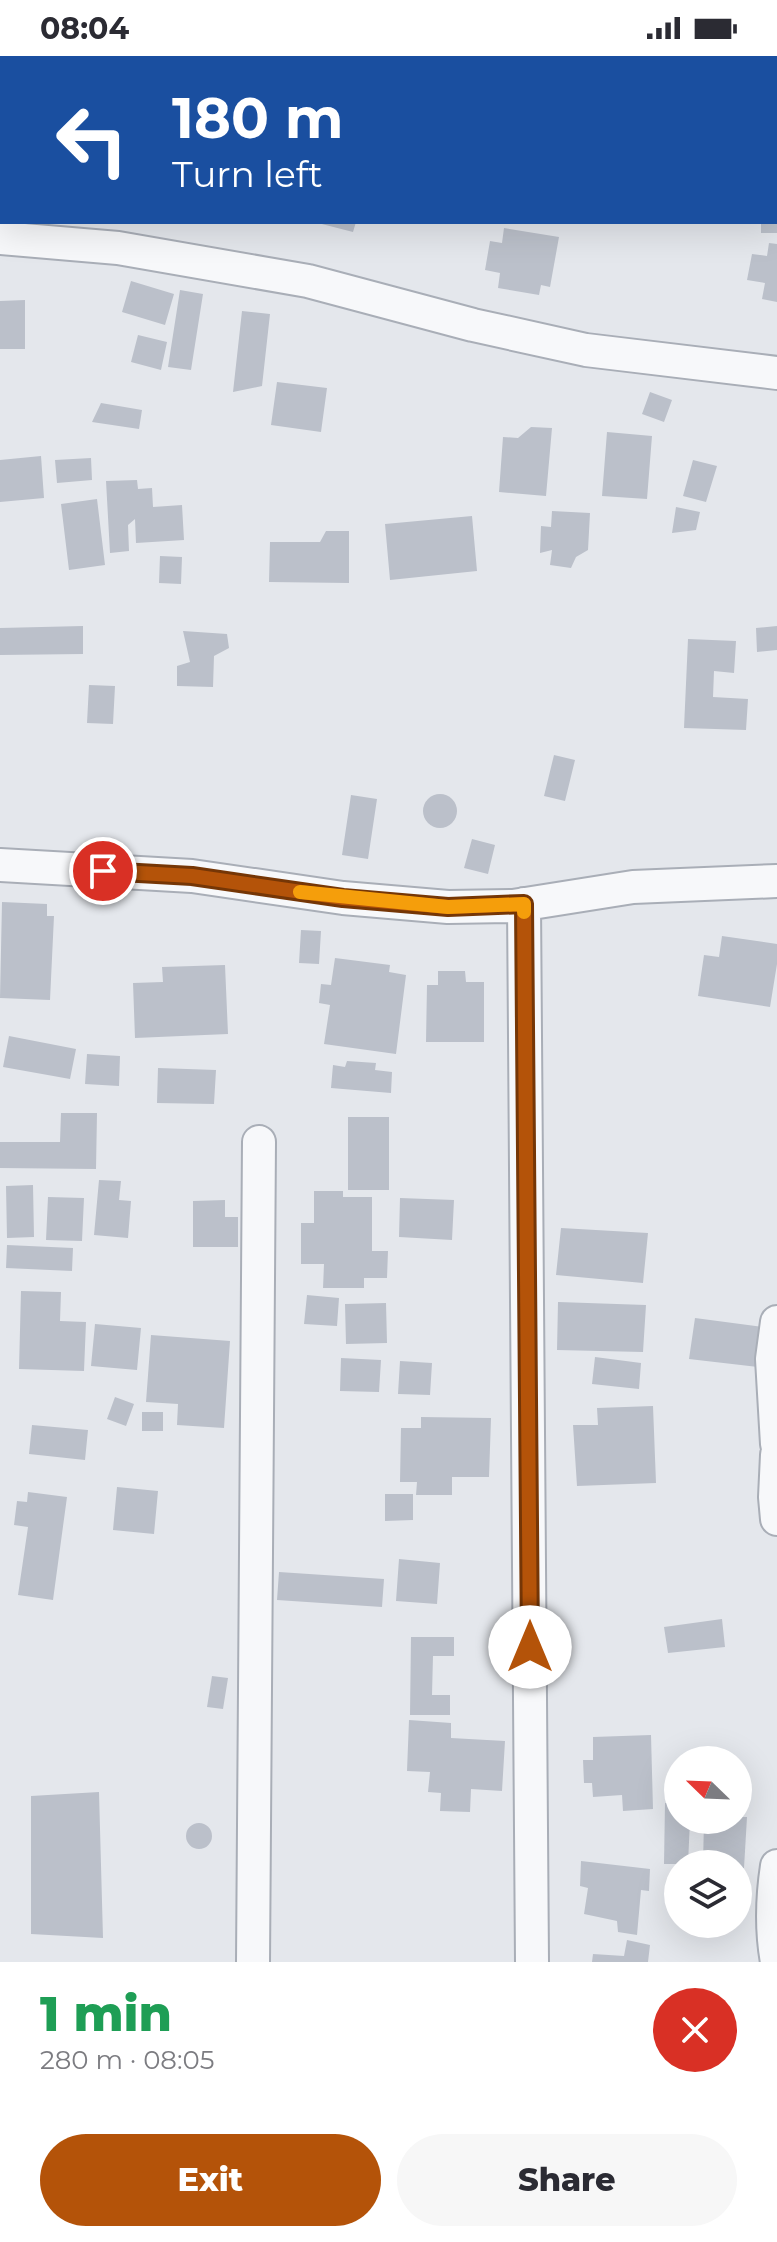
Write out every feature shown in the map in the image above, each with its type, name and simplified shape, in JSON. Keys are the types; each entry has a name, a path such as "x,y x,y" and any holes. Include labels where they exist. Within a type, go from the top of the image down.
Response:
{"street":[{"path":"0,238 118,248 308,281 473,325 586,350 777,373"},
{"path":"0,865 192,876 343,898 448,907 524,904 633,887 777,881"},
{"path":"524,904 532,1962"},
{"path":"253,1962 259,1142"},
{"path":"777,1322 772,1359 777,1444"},
{"path":"777,1455 777,1519"},
{"path":"777,1866 772,1899 777,1962"}],"building":[{"path":"322,224 355,224 353,232"},
{"path":"761,224 777,224 777,233 761,233"},
{"path":"504,228 559,237 550,287 541,285 539,295 498,288 500,273 485,270 490,241 502,243"},
{"path":"769,243 777,244 777,302 762,299 765,283 747,280 752,254 767,256"},
{"path":"131,281 174,294 165,325 122,312"},
{"path":"180,290 203,294 191,370 168,367"},
{"path":"25,300 25,349 0,349 0,301"},
{"path":"242,311 270,314 262,386 233,392"},
{"path":"138,335 167,342 161,370 131,362"},
{"path":"277,382 327,388 321,432 271,425"},
{"path":"650,392 672,400 664,422 642,414"},
{"path":"101,403 142,410 139,429 92,422"},
{"path":"531,427 552,428 546,496 499,492 503,437 518,438"},
{"path":"607,432 652,436 647,499 602,496"},
{"path":"41,456 44,498 0,502 0,460"},
{"path":"91,458 92,480 57,483 55,460"},
{"path":"693,460 717,466 706,502 683,496"},
{"path":"137,480 138,489 152,488 153,507 182,505 184,540 136,543 135,519 128,525 129,551 110,553 106,481"},
{"path":"97,499 105,565 69,570 61,504"},
{"path":"676,507 700,512 696,530 672,533"},
{"path":"552,511 590,513 588,550 576,557 571,568 550,565 552,550 540,553 541,526 551,527"},
{"path":"472,516 477,571 390,580 385,524"},
{"path":"326,531 349,531 349,583 269,582 270,542 320,542"},
{"path":"160,556 182,557 181,584 159,583"},
{"path":"83,626 83,654 0,655 0,628"},
{"path":"777,626 777,650 757,652 756,628"},
{"path":"183,631 227,634 229,648 214,656 213,687 177,686 177,666 190,662"},
{"path":"688,639 736,641 734,673 714,671 713,697 748,699 746,730 684,728"},
{"path":"89,685 115,686 113,724 87,723"},
{"path":"554,755 575,760 565,801 544,796"},
{"path":"440,794 452,799 457,811 452,823 440,828 428,823 423,811 428,799"},
{"path":"351,795 377,799 368,859 342,855"},
{"path":"472,839 495,845 488,874 464,868"},
{"path":"2,902 47,904 47,916 54,916 50,1000 0,998"},
{"path":"301,930 321,931 319,964 299,963"},
{"path":"722,936 777,944 770,1007 698,996 704,955 719,957"},
{"path":"335,958 390,965 389,972 406,975 396,1054 324,1044 330,1005 319,1003 321,984 331,985"},
{"path":"225,965 228,1034 135,1038 133,983 163,982 162,967"},
{"path":"438,971 465,971 466,982 484,982 484,1042 426,1042 427,985 438,985"},
{"path":"9,1036 76,1049 70,1079 3,1067"},
{"path":"87,1054 120,1056 119,1086 85,1084"},
{"path":"347,1061 376,1063 375,1070 392,1072 391,1093 331,1088 333,1065 345,1067"},
{"path":"158,1068 216,1070 214,1104 157,1103"},
{"path":"61,1113 97,1113 96,1169 0,1168 0,1142 60,1142"},
{"path":"348,1117 389,1117 389,1190 348,1190"},
{"path":"99,1180 121,1181 119,1200 131,1201 128,1238 94,1235"},
{"path":"33,1185 34,1237 7,1238 6,1186"},
{"path":"314,1191 343,1191 343,1197 372,1197 372,1251 388,1251 387,1278 364,1278 364,1288 323,1288 324,1264 301,1264 301,1223 314,1223"},
{"path":"48,1197 84,1198 82,1241 46,1240"},
{"path":"400,1198 454,1200 452,1240 399,1237"},
{"path":"225,1200 225,1217 238,1217 238,1247 193,1247 193,1201"},
{"path":"561,1228 648,1233 643,1283 556,1275"},
{"path":"7,1245 73,1248 72,1271 6,1268"},
{"path":"21,1291 61,1292 60,1321 86,1322 84,1371 19,1369"},
{"path":"307,1295 339,1298 337,1326 304,1324"},
{"path":"558,1302 646,1305 643,1352 557,1350"},
{"path":"386,1303 387,1343 346,1344 345,1304"},
{"path":"695,1318 763,1327 758,1367 689,1359"},
{"path":"95,1324 141,1328 137,1370 91,1366"},
{"path":"151,1335 230,1341 224,1428 177,1425 178,1404 146,1402"},
{"path":"595,1357 641,1363 639,1389 592,1384"},
{"path":"341,1358 381,1360 379,1392 340,1391"},
{"path":"400,1361 432,1363 430,1395 398,1394"},
{"path":"115,1397 134,1404 126,1426 107,1419"},
{"path":"653,1406 656,1483 577,1486 573,1425 598,1425 597,1408"},
{"path":"142,1412 163,1412 163,1431 142,1431"},
{"path":"421,1417 491,1418 489,1477 452,1477 452,1495 416,1495 417,1482 400,1482 401,1428 421,1428"},
{"path":"32,1425 88,1430 85,1460 29,1454"},
{"path":"117,1487 158,1491 154,1534 113,1530"},
{"path":"28,1492 67,1497 53,1600 18,1595 28,1527 14,1525 17,1501 27,1502"},
{"path":"385,1494 413,1494 413,1520 385,1521"},
{"path":"399,1559 440,1563 437,1604 396,1601"},
{"path":"279,1572 384,1579 382,1607 277,1600"},
{"path":"722,1619 725,1647 668,1653 664,1627"},
{"path":"411,1637 454,1637 454,1656 433,1656 432,1695 450,1695 450,1715 410,1715"},
{"path":"212,1676 228,1678 223,1709 207,1707"},
{"path":"409,1720 451,1723 451,1738 505,1741 502,1791 471,1789 470,1812 440,1811 441,1793 428,1792 430,1772 407,1771"},
{"path":"651,1735 653,1809 623,1811 622,1795 593,1797 592,1783 584,1783 583,1760 593,1760 593,1737"},
{"path":"99,1792 103,1938 31,1934 31,1796"},
{"path":"199,1823 208,1827 212,1836 208,1845 199,1849 190,1845 186,1836 190,1827"},
{"path":"664,1834 689,1834 689,1850 664,1850"},
{"path":"704,1834 746,1834 745,1850 703,1850"},
{"path":"581,1861 650,1869 649,1891 641,1890 637,1935 618,1932 617,1921 584,1914 588,1888 580,1886"},
{"path":"627,1940 650,1945 648,1962 592,1962 593,1954 624,1956"}],"slow traffic":[{"path":"300,892 448,907 524,904 524,912"}],"route":[{"path":"103,871 192,876 343,898 448,907 524,904 530,1647"}]}
